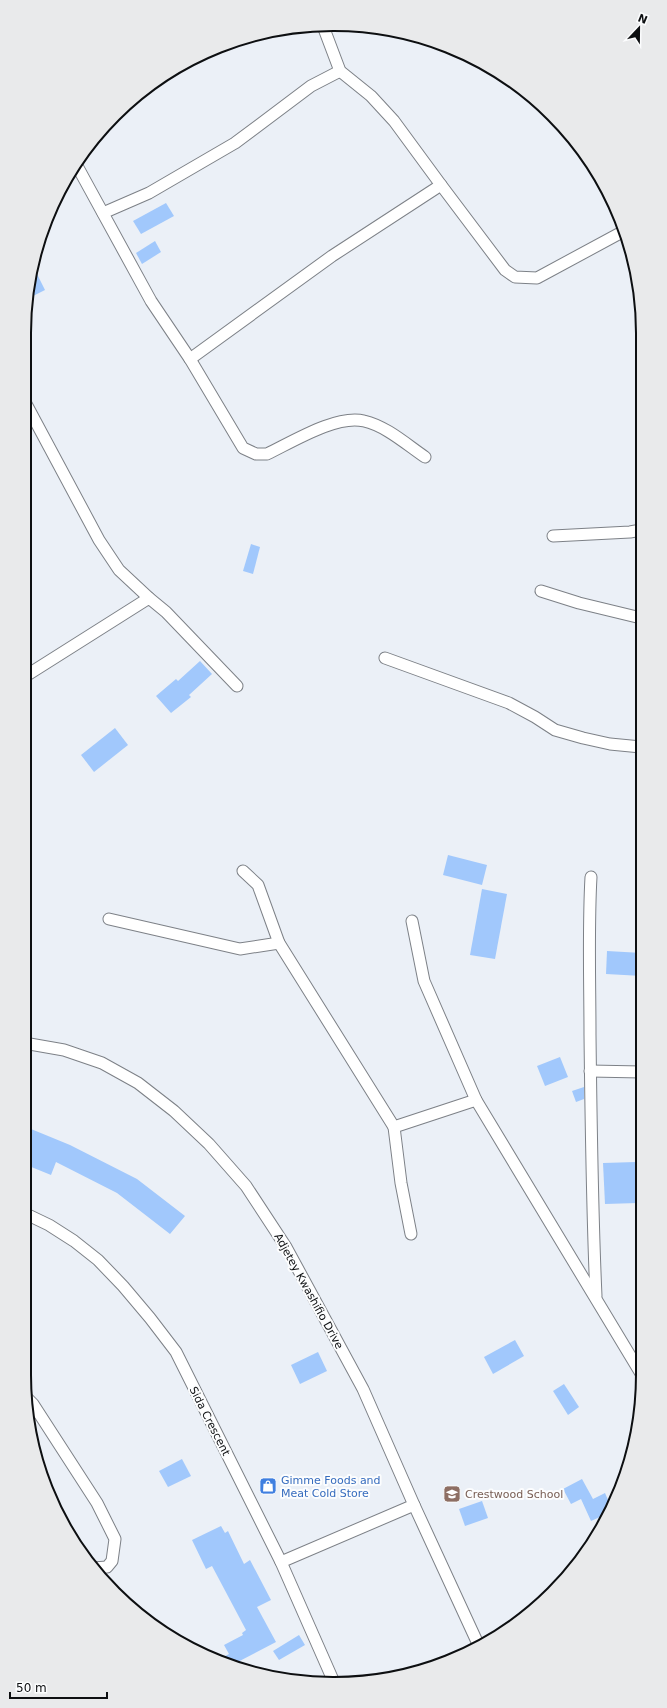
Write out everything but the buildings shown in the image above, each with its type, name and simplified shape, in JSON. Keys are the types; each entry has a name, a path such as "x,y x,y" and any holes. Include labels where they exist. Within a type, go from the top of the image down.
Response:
{"street":[{"path":"325,31 340,70 371,96 394,120 440,185 501,265 515,277 537,278 619,234"},
{"path":"103,212 149,193 235,143 311,86 340,70"},
{"path":"79,170 151,301 190,359 244,448 256,454 267,454 330,424 347,419 364,420 384,429 425,457"},
{"path":"190,359 332,256 440,185"},
{"path":"31,413 99,540 119,570 166,612 237,686"},
{"path":"553,536 636,531"},
{"path":"541,591 579,603 636,617"},
{"path":"31,673 149,598"},
{"path":"385,658 509,703 555,730 610,744 636,747"},
{"path":"243,871 258,886 279,943 394,1127 401,1183 411,1234"},
{"path":"591,877 589,913 590,1071 592,1208 596,1299"},
{"path":"109,919 240,949 279,943"},
{"path":"412,921 424,981 476,1100 636,1365"},
{"name":"Adjetey Kwashifio Drive","path":"31,1044 64,1050 102,1063 138,1083 174,1111 210,1144 246,1186 286,1247 363,1390 477,1641"},
{"path":"590,1071 636,1072"},
{"path":"394,1127 476,1100"},
{"name":"Sida Crescent","path":"31,1216 50,1225 74,1241 98,1260 128,1291 171,1347 281,1562 332,1677"},
{"path":"33,1403 97,1503 115,1539 112,1561 107,1567 101,1567"},
{"path":"281,1562 414,1505"}],"place":[{"name":"Gimme Foods and Meat Cold Store","path":"268,1486"},
{"name":"Crestwood School","path":"452,1494"}]}
